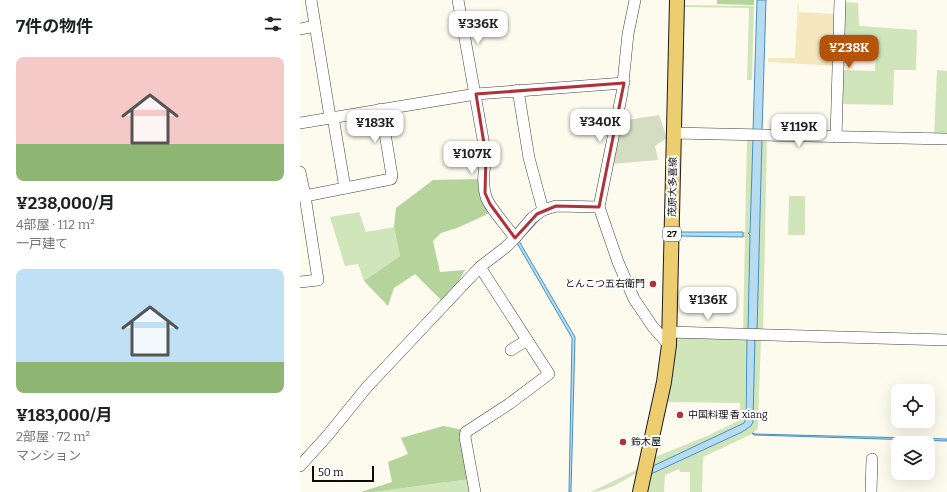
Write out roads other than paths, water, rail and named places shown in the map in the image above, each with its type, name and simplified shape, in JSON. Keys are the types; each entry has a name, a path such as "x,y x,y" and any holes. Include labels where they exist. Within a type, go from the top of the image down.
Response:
{"main road":[{"name":"茂原大多喜線","path":"640,492 664,382 669,339 677,0"}],"street":[{"path":"311,0 345,188"},
{"path":"458,0 486,156 484,177 485,193 490,204 516,238"},
{"path":"635,0 628,34 624,83 599,207 618,262 634,299 653,327 669,339 751,334 947,340"},
{"path":"836,137 840,0"},
{"path":"300,29 315,26"},
{"path":"300,122 476,94 624,83"},
{"path":"518,90 529,158 543,210"},
{"path":"305,196 391,179 392,176 381,109"},
{"path":"674,133 947,139"},
{"path":"300,172 318,280 300,282"},
{"path":"300,466 328,435 367,387 480,267 516,238 532,218 543,210 556,206 599,207"},
{"path":"475,492 465,437 466,432 509,404 549,374 480,267"},
{"path":"511,350 527,340"},
{"path":"871,492 872,459"}],"water":[{"path":"757,0 766,0 762,132 753,131"},
{"path":"753,138 762,138 757,332 748,331 750,235 748,233 750,233"},
{"path":"544,215 519,241 575,337 571,492 569,492 572,338 517,243 501,258 485,267"},
{"path":"680,232 743,232 743,237 680,236"},
{"path":"747,336 755,336 753,422 751,426 742,432 651,474 653,466 744,423 746,418"},
{"path":"752,433 891,438 891,439 754,435"},
{"path":"935,439 947,439 947,441 935,441"}],"place":[{"name":"とんこつ五右衛門","path":"653,284"},
{"name":"中国料理 香 xiang","path":"680,415"},
{"name":"鈴木屋","path":"623,442"}]}
